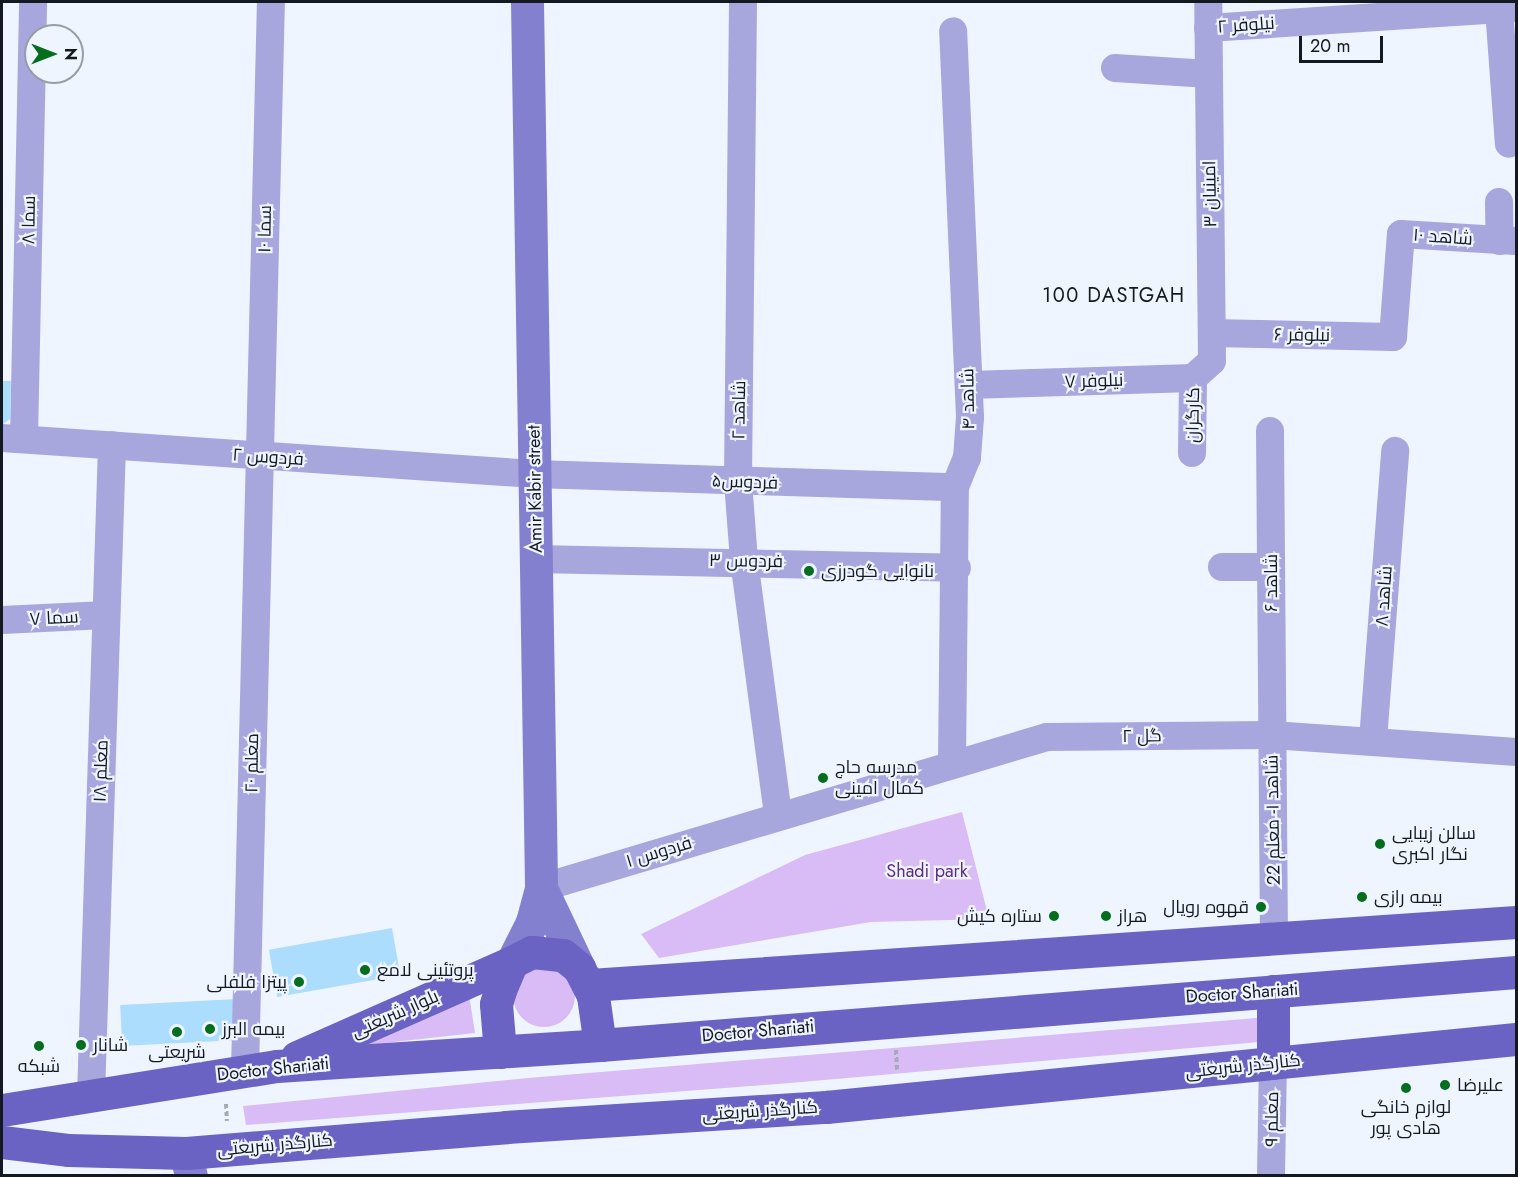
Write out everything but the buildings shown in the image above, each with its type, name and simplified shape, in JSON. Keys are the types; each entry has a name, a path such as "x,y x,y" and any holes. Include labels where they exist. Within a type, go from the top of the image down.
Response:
{"main road":[{"name":"Amir Kabir street","path":"527,2 540,888 584,976"},
{"path":"500,1052 496,1004 512,962 532,922 540,888"},
{"path":"600,1045 584,976 1274,941 1516,921"},
{"name":"بلوار شریعتی","path":"277,1066 532,952 552,952 584,976"},
{"name":"Doctor Shariati","path":"2,1110 277,1066 600,1045 1516,972"},
{"path":"1273,991 1273,1063"},
{"name":"کنارگذر شریعتی","path":"2,1142 189,1164 228,1149 826,1107 1516,1039"}],"street":[{"name":"سما ۸","path":"13,438 33,2"},
{"name":"سما ۱۰","path":"260,456 271,2"},
{"name":"شاهد ۲","path":"742,2 738,482 744,560 778,816"},
{"name":"نیلوفر ۲","path":"1208,15 1391,9 1508,9"},
{"path":"1508,9 1509,144"},
{"name":"امینیان ۳","path":"1206,357 1208,15"},
{"name":"شاهد ۴","path":"952,764 957,568 955,487 967,458 969,385 953,31"},
{"path":"1115,68 1209,74"},
{"path":"1499,202 1508,241"},
{"name":"شاهد ۱۰","path":"1393,337 1401,234 1508,241"},
{"name":"نیلوفر ۶","path":"1206,357 1393,337"},
{"name":"نیلوفر ۷","path":"969,385 1206,357"},
{"name":"کارگران","path":"1192,453 1206,357"},
{"name":"شاهد ۶","path":"1270,431 1272,735"},
{"name":"فردوس ۲","path":"13,438 534,474"},
{"name":"معلم ۱۸","path":"91,1096 112,445"},
{"name":"شاهد ۸","path":"1373,740 1395,451"},
{"name":"معلم ۲۰","path":"235,1072 260,456"},
{"name":"فردوس۵","path":"534,474 955,487"},
{"name":"فردوس ۳","path":"535,559 744,560 957,568"},
{"path":"1222,567 1270,567"},
{"name":"سما ۷","path":"2,620 106,615"},
{"name":"گل ۲","path":"778,816 1047,737 1272,735 1373,740 1516,752"},
{"name":"شاهد ۱- معلم 22","path":"1272,735 1274,941"},
{"name":"فردوس ۱","path":"540,888 778,816"},
{"name":"معلم ۹","path":"1271,1176 1273,1063"}],"path":[{"path":"228,1149 235,1072"}],"green space":[{"name":"Shadi park","path":"962,812 989,919 871,922 659,958 641,934 805,855"},
{"path":"544,965 566,974 575,996 566,1018 544,1027 522,1018 513,996 522,974"},
{"path":"468,986 475,986 470,1001 475,1033 367,1045"},
{"path":"1269,1017 1271,1041 790,1083 246,1125 243,1106 528,1078"}],"place":[{"name":"نانوایی گودرزی","path":"809,571"},
{"name":"مدرسه حاج کمال امینی","path":"823,778"},
{"name":"سالن زیبایی نگار اکبری","path":"1380,844"},
{"name":"بیمه رازی","path":"1362,897"},
{"name":"قهوه رویال","path":"1261,907"},
{"name":"ستاره کیش","path":"1054,916"},
{"name":"هراز","path":"1106,916"},
{"name":"پروتئینی لامع","path":"365,970"},
{"name":"پیتزا فلفلی","path":"299,982"},
{"name":"بیمه البرز","path":"210,1029"},
{"name":"شریعتی","path":"177,1032"},
{"name":"شانار","path":"81,1045"},
{"name":"شبکه","path":"39,1046"},
{"name":"علیرضا","path":"1445,1085"},
{"name":"لوازم خانگی هادی پور","path":"1406,1088"}],"district":[{"name":"100 DASTGAH","path":"1114,295"}]}
